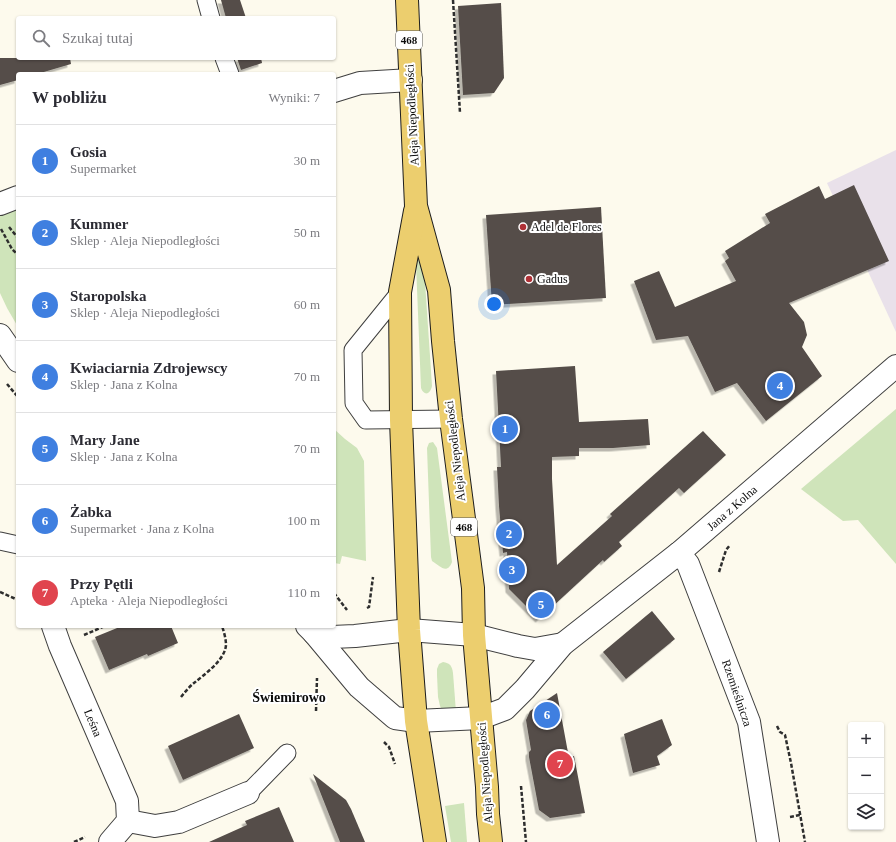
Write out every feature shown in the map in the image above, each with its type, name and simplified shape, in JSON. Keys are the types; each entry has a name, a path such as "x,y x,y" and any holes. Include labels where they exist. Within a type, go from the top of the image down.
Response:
{"main road":[{"name":"Aleja Niepodległości","path":"406,0 416,206 400,292 401,420 409,630 416,721 435,842"},
{"name":"Aleja Niepodległości","path":"416,206 439,290 451,419 473,588 474,635 491,842"}],"street":[{"path":"336,91 360,83 411,80"},
{"path":"0,204 16,199"},
{"path":"0,335 16,359"},
{"name":"Jana z Kolna","path":"310,629 359,687 395,718 416,721 481,718 505,709 525,689 563,644 679,553 896,366"},
{"name":"Rzemieślnicza","path":"679,553 688,564 749,722 768,842"},
{"name":"Leśna","path":"54,628 60,646 127,801 128,821"},
{"name":"Jana z Kolna","path":"310,629 332,636 355,636 409,630 474,635 535,649 563,644"},
{"path":"110,842 128,821 154,826 179,822 248,793"}],"lane":[{"path":"206,0 210,16"},
{"path":"225,60 229,72"},
{"path":"400,292 353,350 354,403 366,420 451,419"},
{"path":"0,541 16,545"},
{"path":"248,793 287,753"}],"path":[{"path":"453,0 460,113"},
{"path":"0,228 12,249 16,253"},
{"path":"718,572 726,550 731,545"},
{"path":"364,611 369,606 373,577"},
{"path":"0,592 16,599"},
{"path":"336,596 350,614"},
{"path":"78,638 100,628"},
{"path":"181,697 192,684 214,666 223,655 226,646 223,628"},
{"path":"316,711 317,673"},
{"path":"785,735 805,842"},
{"path":"384,741 397,769"},
{"path":"521,786 526,842"}],"shaded area":[{"path":"896,150 896,332 827,183"}],"green space":[{"path":"16,210 16,324 0,293 0,216"},
{"path":"422,237 432,386 428,393 422,391 421,388 415,239"},
{"path":"896,409 896,564 858,520 843,521 801,489"},
{"path":"336,431 357,448 364,461 366,561 342,556 340,564 336,563"},
{"path":"433,442 437,448 452,562 446,569 432,561 431,557 427,448 429,443"},
{"path":"443,662 449,664 453,671 456,712 443,712 440,706 438,697 437,669 439,664"},
{"path":"464,803 467,842 451,842 445,806"}],"building":[{"path":"221,0 240,0 245,16 225,16"},
{"path":"501,3 504,78 494,93 463,95 458,6"},
{"path":"0,58 16,58 16,60 70,60 71,64 44,72 16,72 16,81 0,85"},
{"path":"238,60 261,60 262,63 241,70"},
{"path":"854,185 889,261 789,303 804,322 807,335 802,347 822,376 766,421 737,383 715,392 688,336 656,340 634,281 659,271 675,307 736,281 725,261 729,258 725,251 770,223 765,214 819,186 825,199"},
{"path":"601,207 606,298 492,305 486,215"},
{"path":"575,366 579,422 648,419 650,445 613,448 579,448 579,456 552,457 557,565 612,516 610,514 703,431 726,455 684,493 679,488 619,542 622,546 604,562 603,560 539,619 509,589 507,552 503,553 499,506 497,467 501,467 496,371"},
{"path":"652,611 675,639 626,679 603,652"},
{"path":"117,628 172,628 178,643 109,670 95,637"},
{"path":"557,693 569,758 574,756 585,813 550,818 539,810 529,757 529,752 531,750 526,720 530,711"},
{"path":"239,714 254,748 183,780 168,746"},
{"path":"662,719 672,745 657,756 660,765 633,773 624,734"},
{"path":"313,774 346,800 365,842 340,842"},
{"path":"279,807 294,842 209,842 247,825 245,821"}],"place":[{"name":"Adel de Flores","path":"523,227"},
{"name":"Gadus","path":"529,279"},
{"name":"Kwiaciarnia Zdrojewscy","path":"780,386"},
{"name":"Gosia","path":"505,429"},
{"name":"Kummer","path":"509,534"},
{"name":"Staropolska","path":"512,570"},
{"name":"Mary Jane","path":"541,605"},
{"name":"Żabka","path":"547,715"},
{"name":"Przy Pętli","path":"560,764"}],"district":[{"name":"Świemirowo","path":"289,697"}]}
